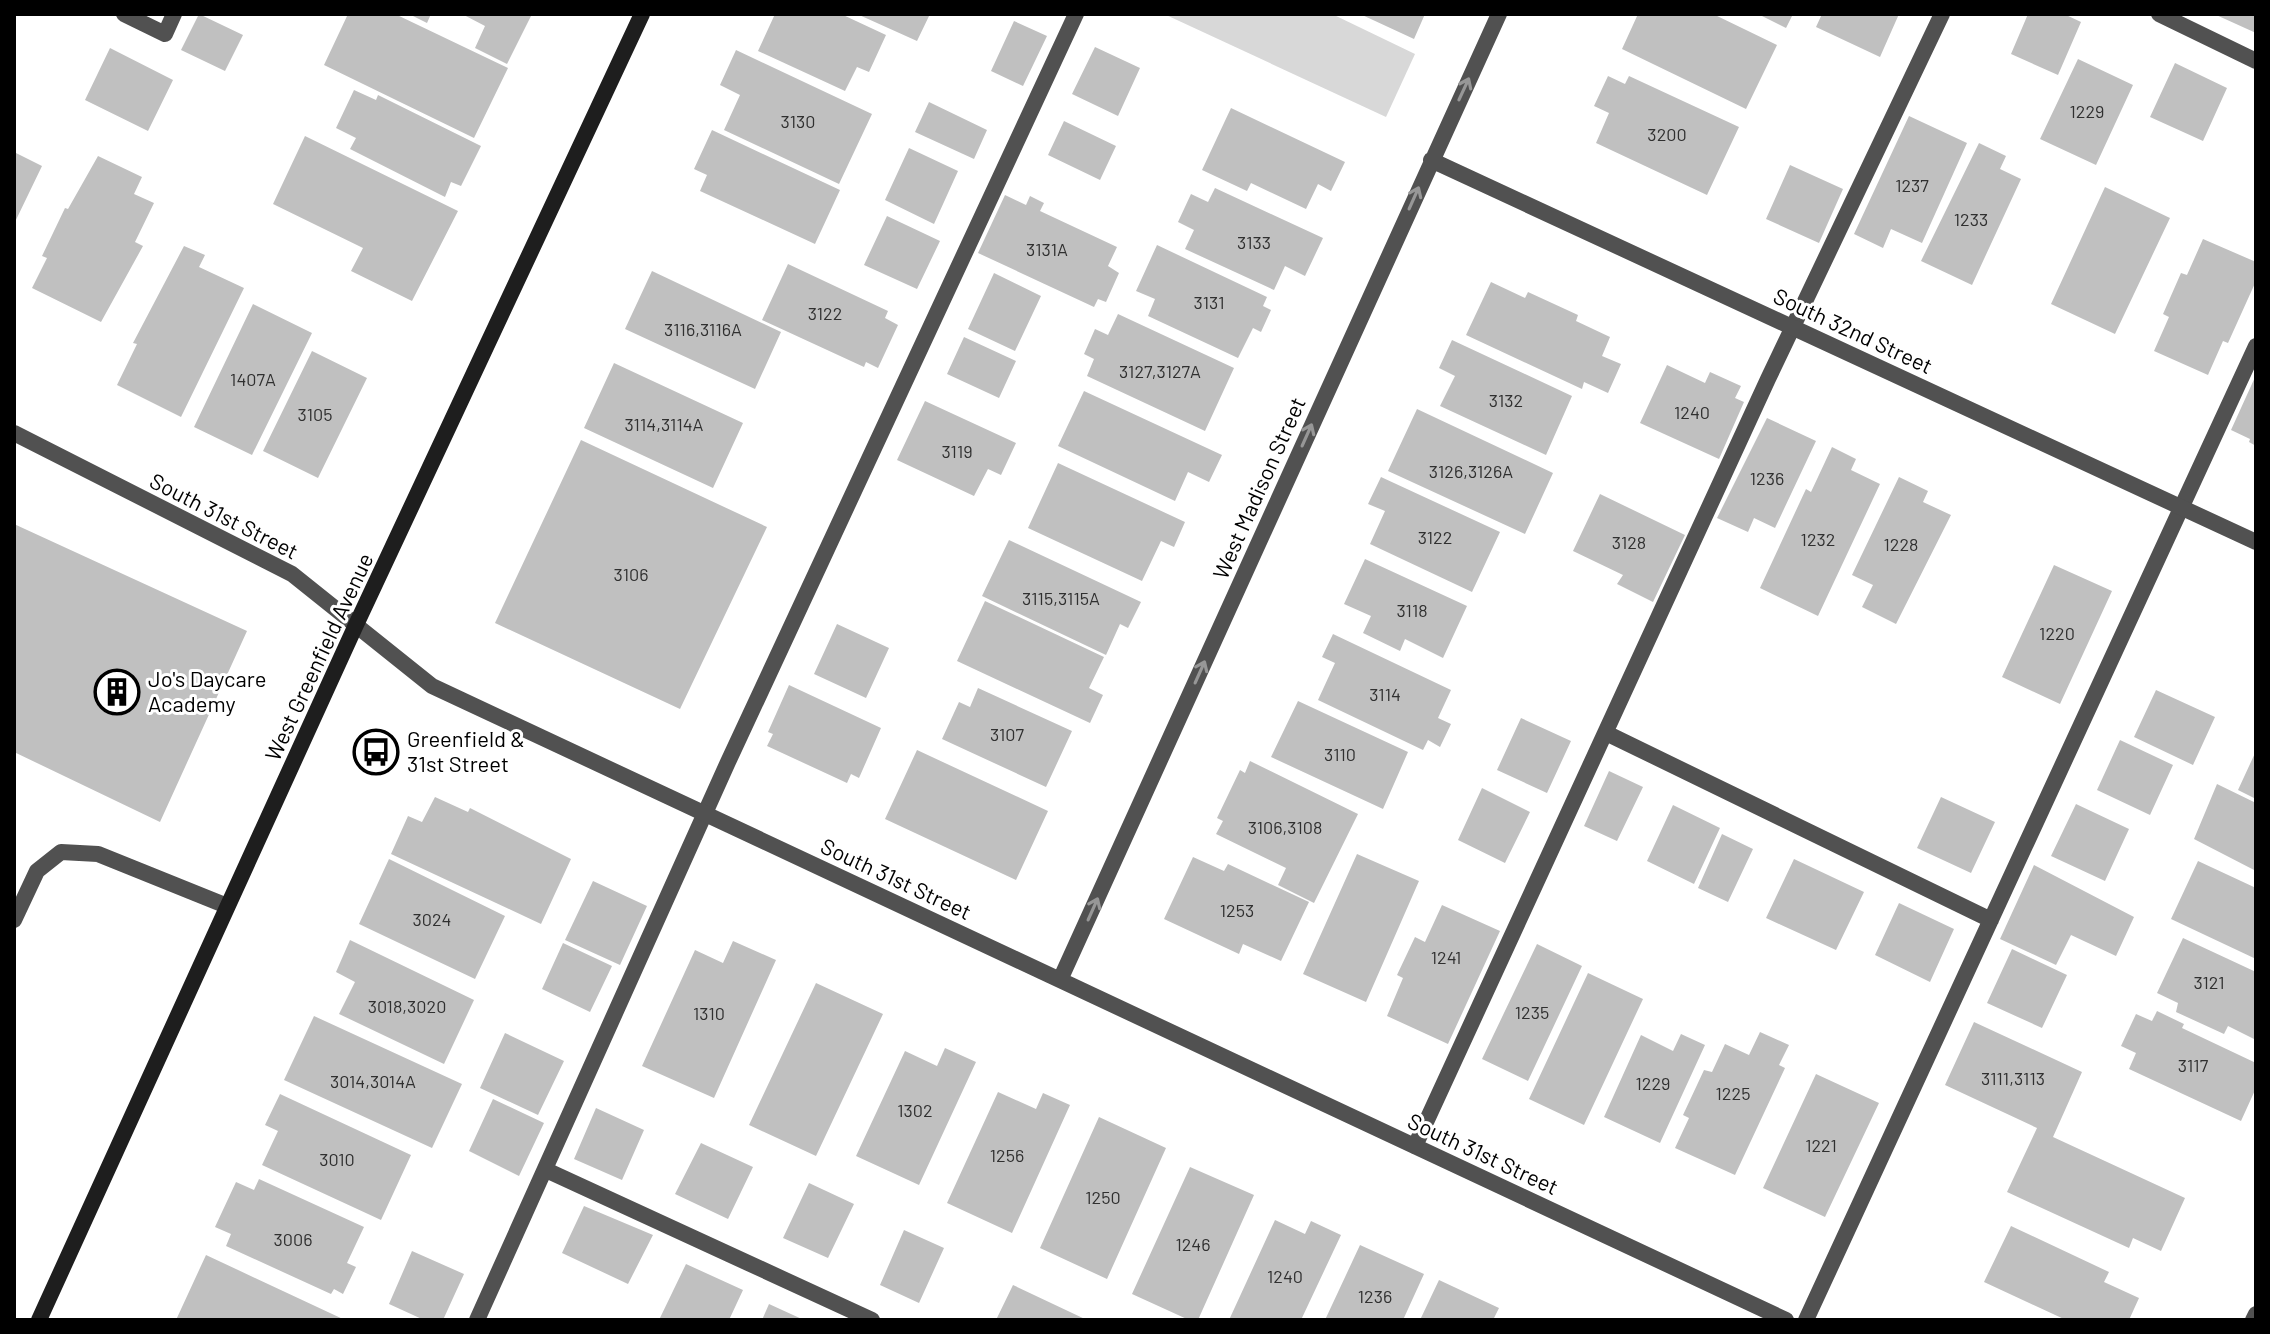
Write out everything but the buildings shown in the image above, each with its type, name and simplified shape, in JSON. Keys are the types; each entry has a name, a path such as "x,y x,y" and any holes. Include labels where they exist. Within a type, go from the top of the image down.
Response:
{"main road":[{"name":"West Greenfield Avenue","path":"39,1320 355,627 642,14"}],"street":[{"path":"124,14 165,34 174,14"},
{"path":"477,1320 705,814 1076,14"},
{"name":"West Madison Street","path":"1060,980 1499,14"},
{"path":"1415,1146 1792,327 1942,14"},
{"path":"2159,14 2256,61"},
{"name":"South 32nd Street","path":"1431,160 2256,542"},
{"path":"1806,1320 2256,346"},
{"name":"South 31st Street","path":"14,433 292,574 432,686 1786,1320"},
{"path":"1606,733 1991,920"},
{"path":"14,920 37,871 61,852 98,854 227,906"},
{"path":"546,1170 872,1320"},
{"path":"2253,1320 2256,1314"}],"shaded area":[{"path":"1164,14 1332,14 1415,54 1386,117"}],"place":[{"name":"Jo's Daycare Academy","path":"117,692"},
{"name":"Greenfield & 31st Street","path":"376,752"}]}
